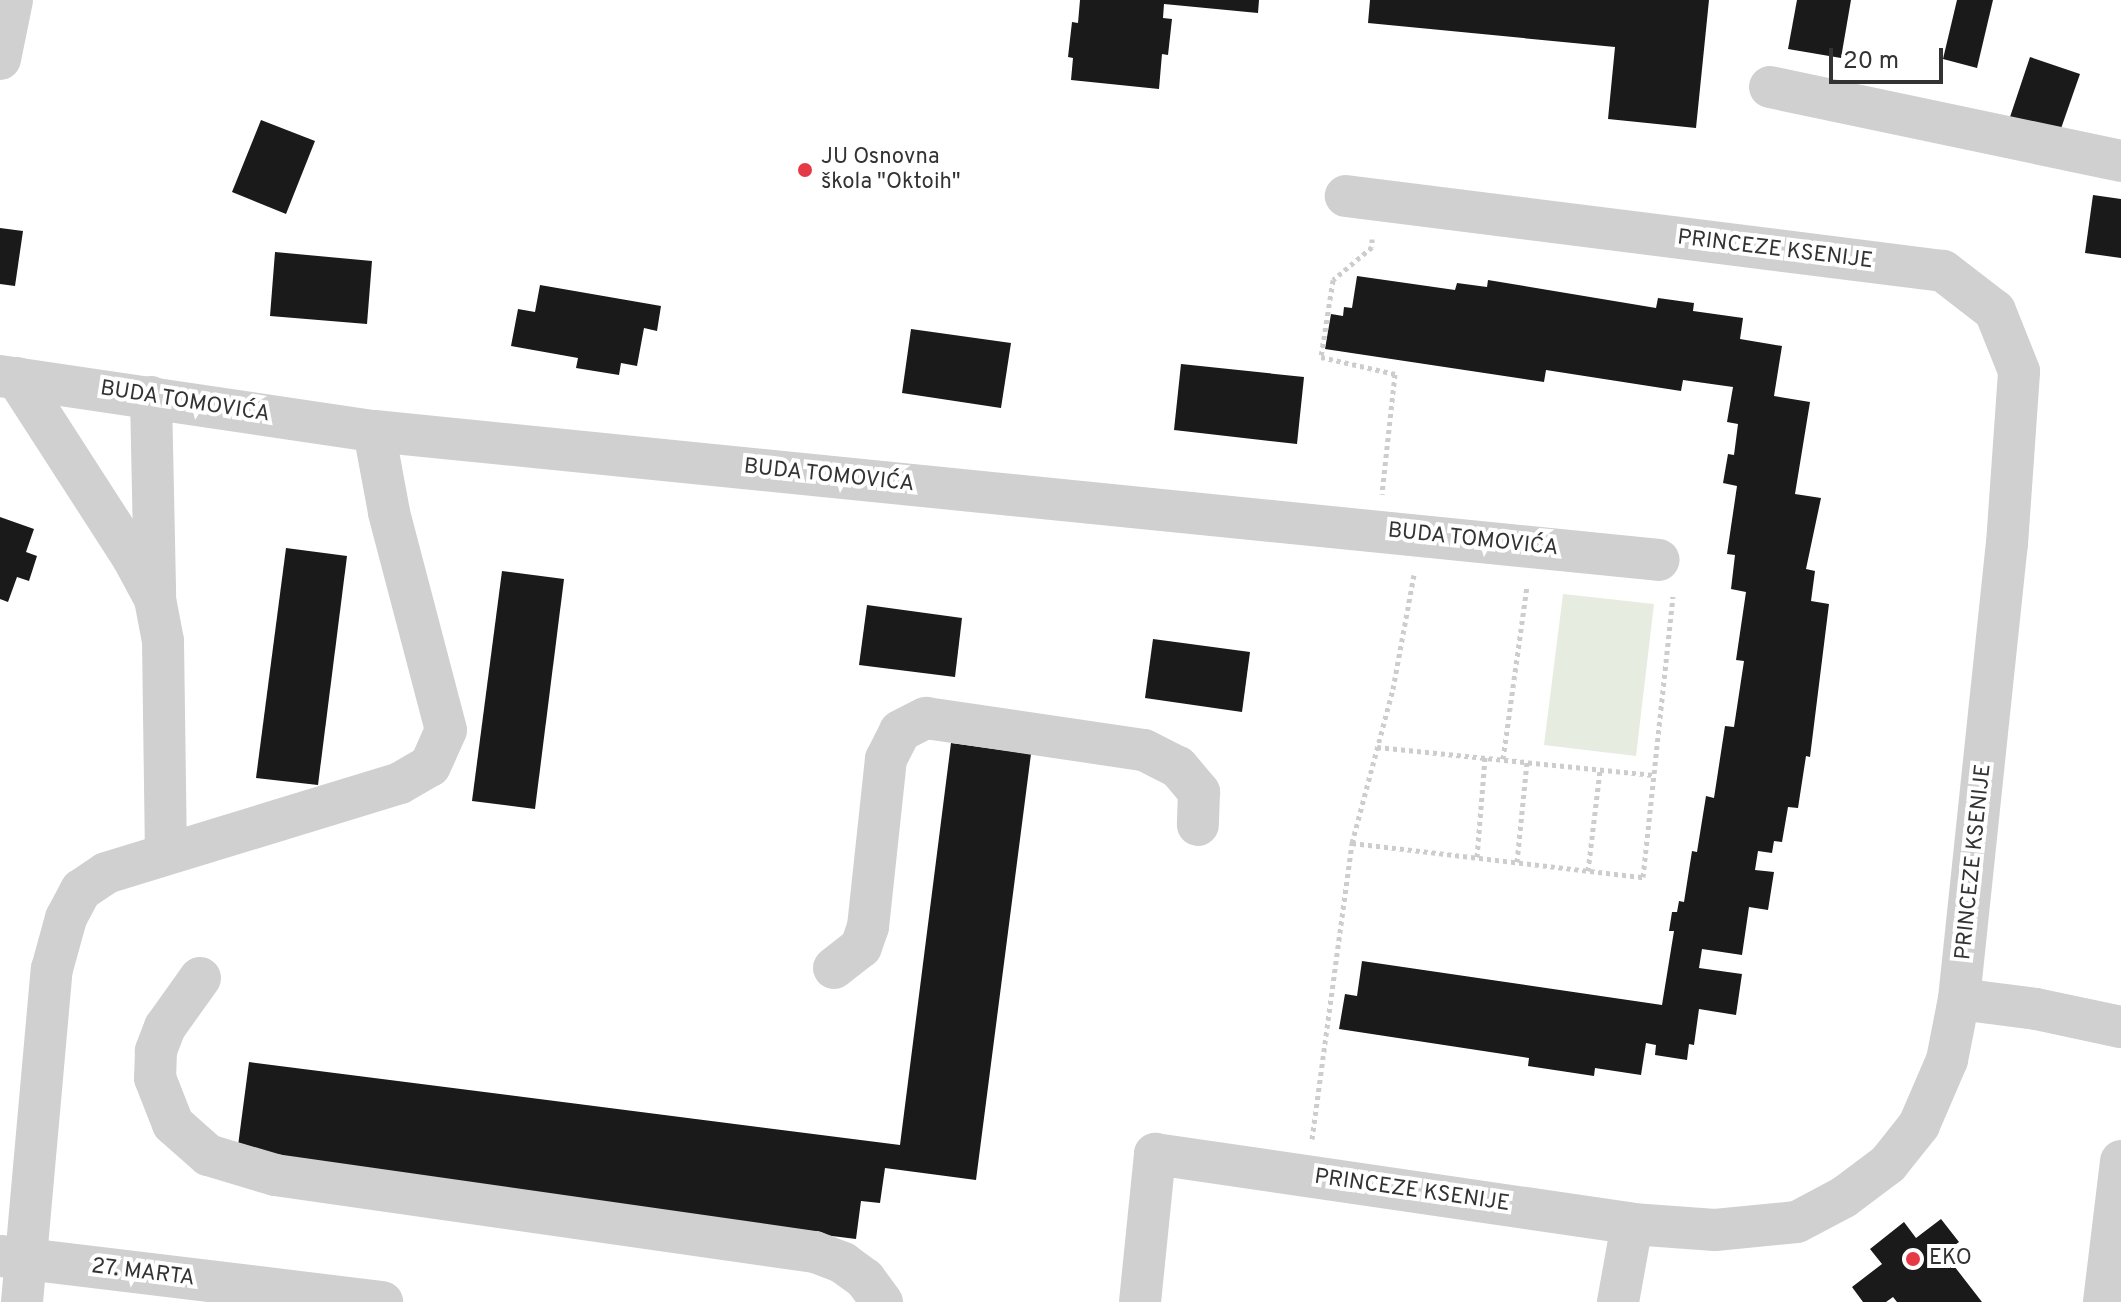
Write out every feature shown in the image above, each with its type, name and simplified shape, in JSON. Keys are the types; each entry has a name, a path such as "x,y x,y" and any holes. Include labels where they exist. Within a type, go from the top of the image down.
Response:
{"street":[{"path":"0,59 21,1"},
{"path":"1770,87 2121,161"},
{"name":"PRINCEZE KSENIJE","path":"1140,1302 1155,1154 1632,1224 1715,1230 1797,1222 1844,1197 1888,1164 1919,1125 1947,1060 1959,999 2007,544 2019,371 1995,311 1943,271 1359,198"},
{"path":"9,377 133,558 155,599"},
{"name":"BUDA TOMOVIĆA","path":"9,377 374,431 1659,560"},
{"path":"151,397 155,599 163,641 166,854"},
{"path":"22,1302 14,1258 52,969 66,918 81,890 106,873 400,783 430,766 446,730 389,512 374,431"},
{"path":"834,968 861,947 868,927 886,759 900,731 926,718 1144,750 1178,767 1199,792 1198,825"},
{"path":"200,978 165,1027 156,1051 155,1078 173,1124 208,1155 275,1175 815,1252 843,1263 865,1279 882,1302"},
{"path":"1959,999 2036,1009 2121,1027"},
{"path":"2104,1302 2121,1161"},
{"path":"1618,1302 1632,1224"},
{"name":"27. MARTA","path":"14,1258 382,1302"}],"path":[{"path":"1359,198 1372,247 1333,280 1321,357 1395,374 1377,531"},
{"path":"1308,1176 1352,843 1393,689 1421,535"},
{"path":"1503,759 1531,546"},
{"path":"1352,843 1643,877 1677,562 1659,560"},
{"path":"1377,747 1654,775"},
{"path":"1477,857 1485,757"},
{"path":"1517,862 1527,762"},
{"path":"1588,871 1600,770"}],"shaded area":[{"path":"1563,594 1654,604 1636,756 1544,745"}],"building":[{"path":"1080,0 1259,0 1258,13 1164,4 1163,18 1172,19 1168,55 1162,54 1159,89 1071,80 1073,58 1068,57 1072,22 1078,23"},
{"path":"1370,0 1709,0 1696,128 1608,119 1615,47 1368,23"},
{"path":"1797,0 1851,0 1841,58 1788,49"},
{"path":"1957,0 1993,0 1977,68 1943,59"},
{"path":"2030,57 2080,74 2057,140 2008,123"},
{"path":"261,120 315,141 286,214 232,192"},
{"path":"2093,195 2121,199 2121,258 2085,253"},
{"path":"0,228 23,231 15,286 0,284"},
{"path":"275,252 372,261 367,324 270,316"},
{"path":"1357,276 1455,290 1457,283 1487,287 1488,280 1656,308 1658,298 1694,303 1693,311 1743,318 1740,339 1782,346 1774,396 1810,402 1795,494 1821,498 1806,569 1815,571 1811,601 1829,604 1810,757 1806,756 1798,808 1788,807 1782,842 1774,841 1772,853 1758,851 1755,870 1774,872 1768,910 1749,907 1742,955 1702,949 1699,968 1742,974 1736,1015 1699,1009 1694,1045 1689,1044 1687,1060 1655,1055 1656,1045 1646,1043 1641,1075 1595,1068 1594,1076 1528,1066 1529,1058 1339,1029 1345,994 1357,996 1362,961 1662,1005 1674,931 1669,931 1672,912 1677,912 1679,901 1684,902 1692,851 1697,852 1706,796 1714,798 1725,726 1734,727 1744,661 1736,660 1746,592 1731,589 1735,555 1727,554 1737,486 1723,483 1728,454 1734,455 1738,424 1727,422 1733,387 1683,380 1681,391 1546,370 1544,382 1325,349 1331,314 1343,316 1344,307 1352,308"},
{"path":"540,285 661,306 657,331 644,328 637,366 621,363 619,375 576,368 578,358 511,346 518,309 535,312"},
{"path":"911,329 1011,343 1001,408 902,393"},
{"path":"1181,364 1304,377 1297,444 1174,430"},
{"path":"0,517 34,529 26,552 37,556 29,581 17,577 8,602 0,599"},
{"path":"286,548 347,556 318,785 256,778"},
{"path":"502,571 564,579 535,809 472,801"},
{"path":"867,605 962,618 955,677 859,665"},
{"path":"1153,639 1250,652 1242,712 1145,698"},
{"path":"951,743 1031,754 976,1180 885,1168 880,1203 861,1201 856,1239 236,1161 249,1062 900,1145"},
{"name":"EKO","path":"1941,1219 1959,1242 1944,1253 1982,1302 1897,1302 1893,1297 1886,1302 1863,1302 1852,1287 1882,1264 1870,1249 1904,1222 1916,1238"}],"place":[{"name":"JU Osnovna škola \"Oktoih\"","path":"805,170"},
{"name":"EKO","path":"1913,1259"}]}
